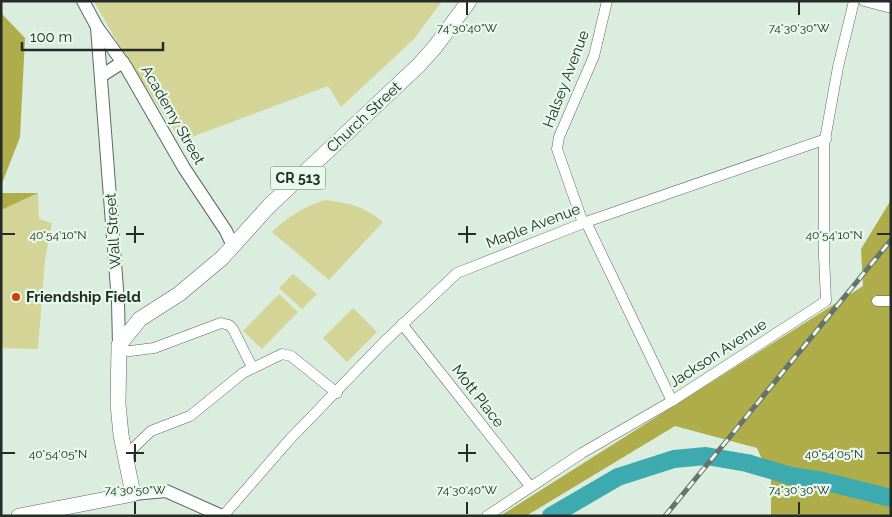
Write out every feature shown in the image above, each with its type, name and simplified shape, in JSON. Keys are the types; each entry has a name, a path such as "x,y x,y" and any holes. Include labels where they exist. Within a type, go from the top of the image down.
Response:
{"main road":[{"name":"Church Street","path":"119,347 140,319 193,282 233,246 269,206 419,65 435,48 468,1"},
{"name":"Wall Street","path":"119,347 118,404 120,435 133,494"},
{"path":"27,515 133,494"}],"street":[{"name":"Academy Street","path":"83,1 97,27 123,62 184,168 226,232 233,246"},
{"name":"Halsey Avenue","path":"608,1 594,56 559,137 556,149 584,222 672,401"},
{"path":"826,139 838,67 854,1"},
{"path":"864,1 891,8"},
{"name":"Wall Street","path":"97,27 119,314 119,347"},
{"path":"101,76 123,62"},
{"name":"Maple Avenue","path":"223,516 290,440 402,324 457,273 466,267 584,222 826,139"},
{"name":"Jackson Avenue","path":"487,516 530,486 672,401 826,301 824,256 826,139"},
{"path":"877,301 891,301"},
{"path":"119,314 140,319"},
{"path":"119,347 130,352 154,348 222,323 229,325 233,329 252,367"},
{"name":"Mott Place","path":"402,324 530,486"},
{"path":"125,456 151,431 190,416 252,367 268,363 286,353 337,393"},
{"path":"133,494 166,491 223,516"}],"green space":[{"path":"94,1 442,1 414,39 341,107 328,86 181,141 120,47"},
{"path":"38,193 39,219 52,223 45,260 38,349 1,348 1,210"},
{"path":"325,200 356,206 383,222 329,280 272,232 297,213"},
{"path":"293,274 317,294 302,309 279,288"},
{"path":"279,294 298,312 262,349 243,331"},
{"path":"353,308 377,332 347,362 323,338"}],"shaded area":[{"path":"1,13 25,38 20,137 1,186"},
{"path":"1,193 38,193 1,210"},
{"path":"891,200 891,516 771,516 771,479 757,448 675,426 526,516 500,516 863,286 861,249"}],"waterway":[{"path":"551,516 618,477 674,459 706,456 747,463 791,476 823,481 891,498"}],"railway":[{"path":"665,516 891,240"}],"place":[{"name":"Friendship Field","path":"16,297"}]}
